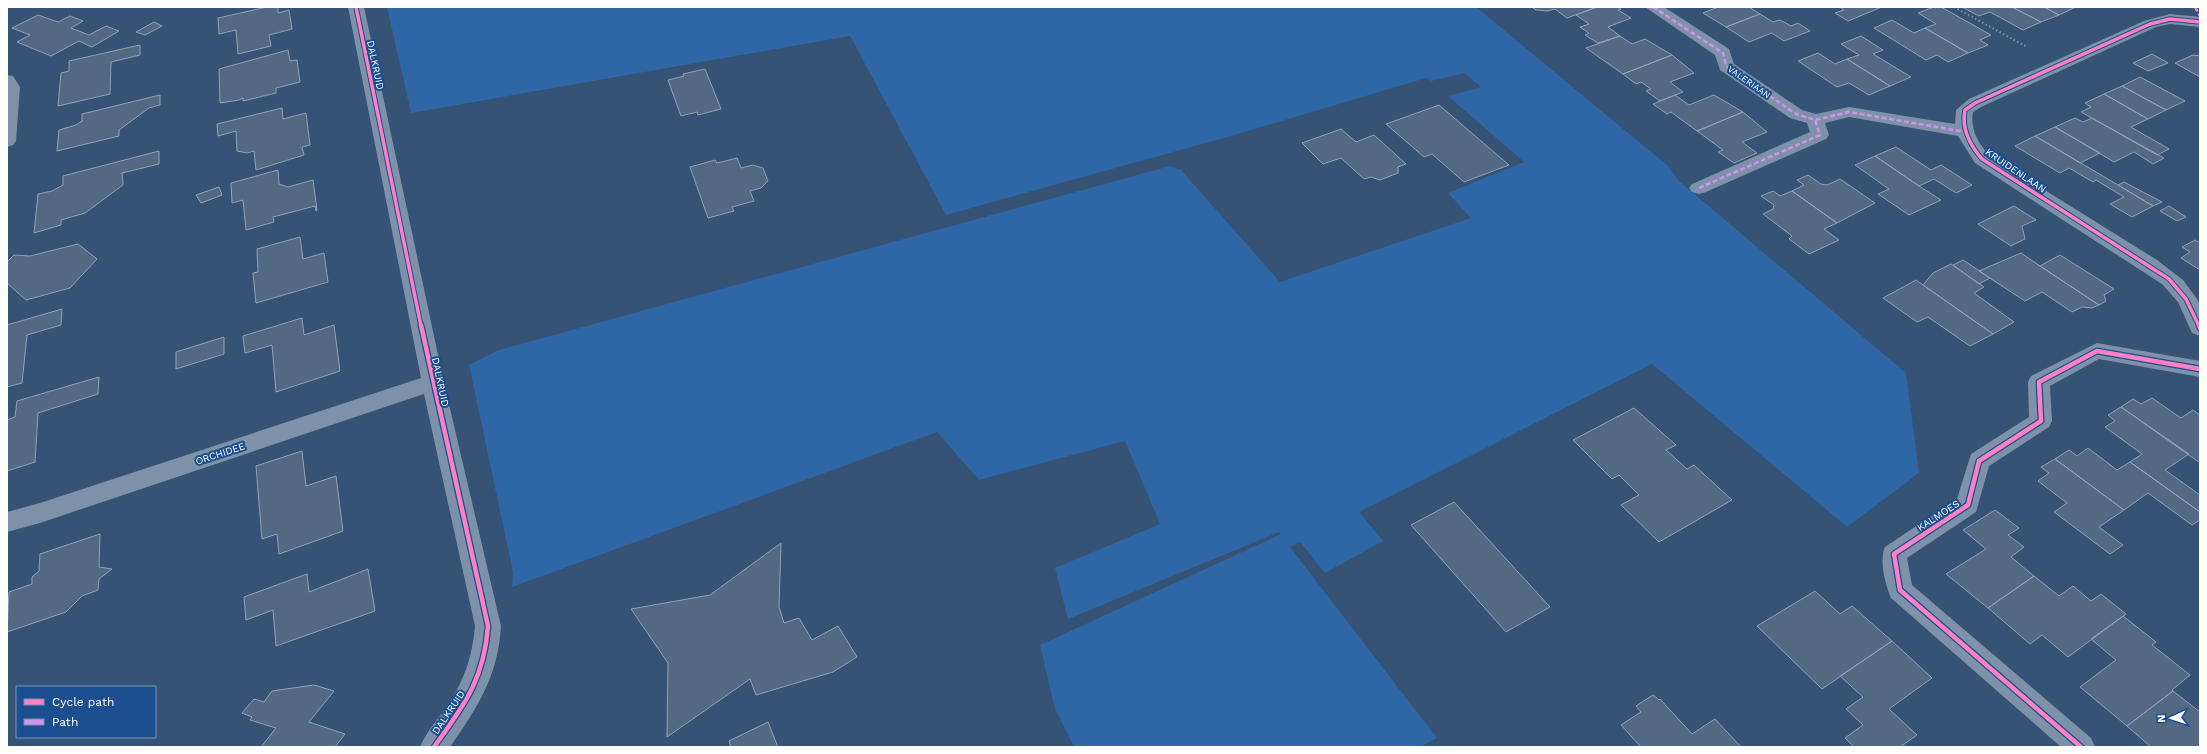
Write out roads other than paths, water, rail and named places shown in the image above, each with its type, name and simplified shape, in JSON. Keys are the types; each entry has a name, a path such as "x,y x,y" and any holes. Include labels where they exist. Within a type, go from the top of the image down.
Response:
{"street":[{"name":"DALKRUID","path":"356,7 433,383 488,626 488,647 481,674 468,698 434,747"},
{"name":"VALERIAAN","path":"1653,7 1723,53 1726,66 1796,114 1816,120"},
{"path":"2195,7 2200,16"},
{"name":"KRUIDENLAAN","path":"2199,323 2190,302 2173,282 2150,265 1992,166 1972,146 1966,132 1963,115 1969,106 2159,21 2170,19 2200,22"},
{"path":"7,80 11,87 7,140"},
{"path":"1700,188 1820,135 1816,120 1849,112 1966,132"},
{"name":"KALMOES","path":"2081,747 1900,590 1894,554 1968,505 1979,461 2041,421 2039,382 2097,351 2200,369"},
{"name":"ORCHIDEE","path":"7,522 40,513 433,383"}]}
